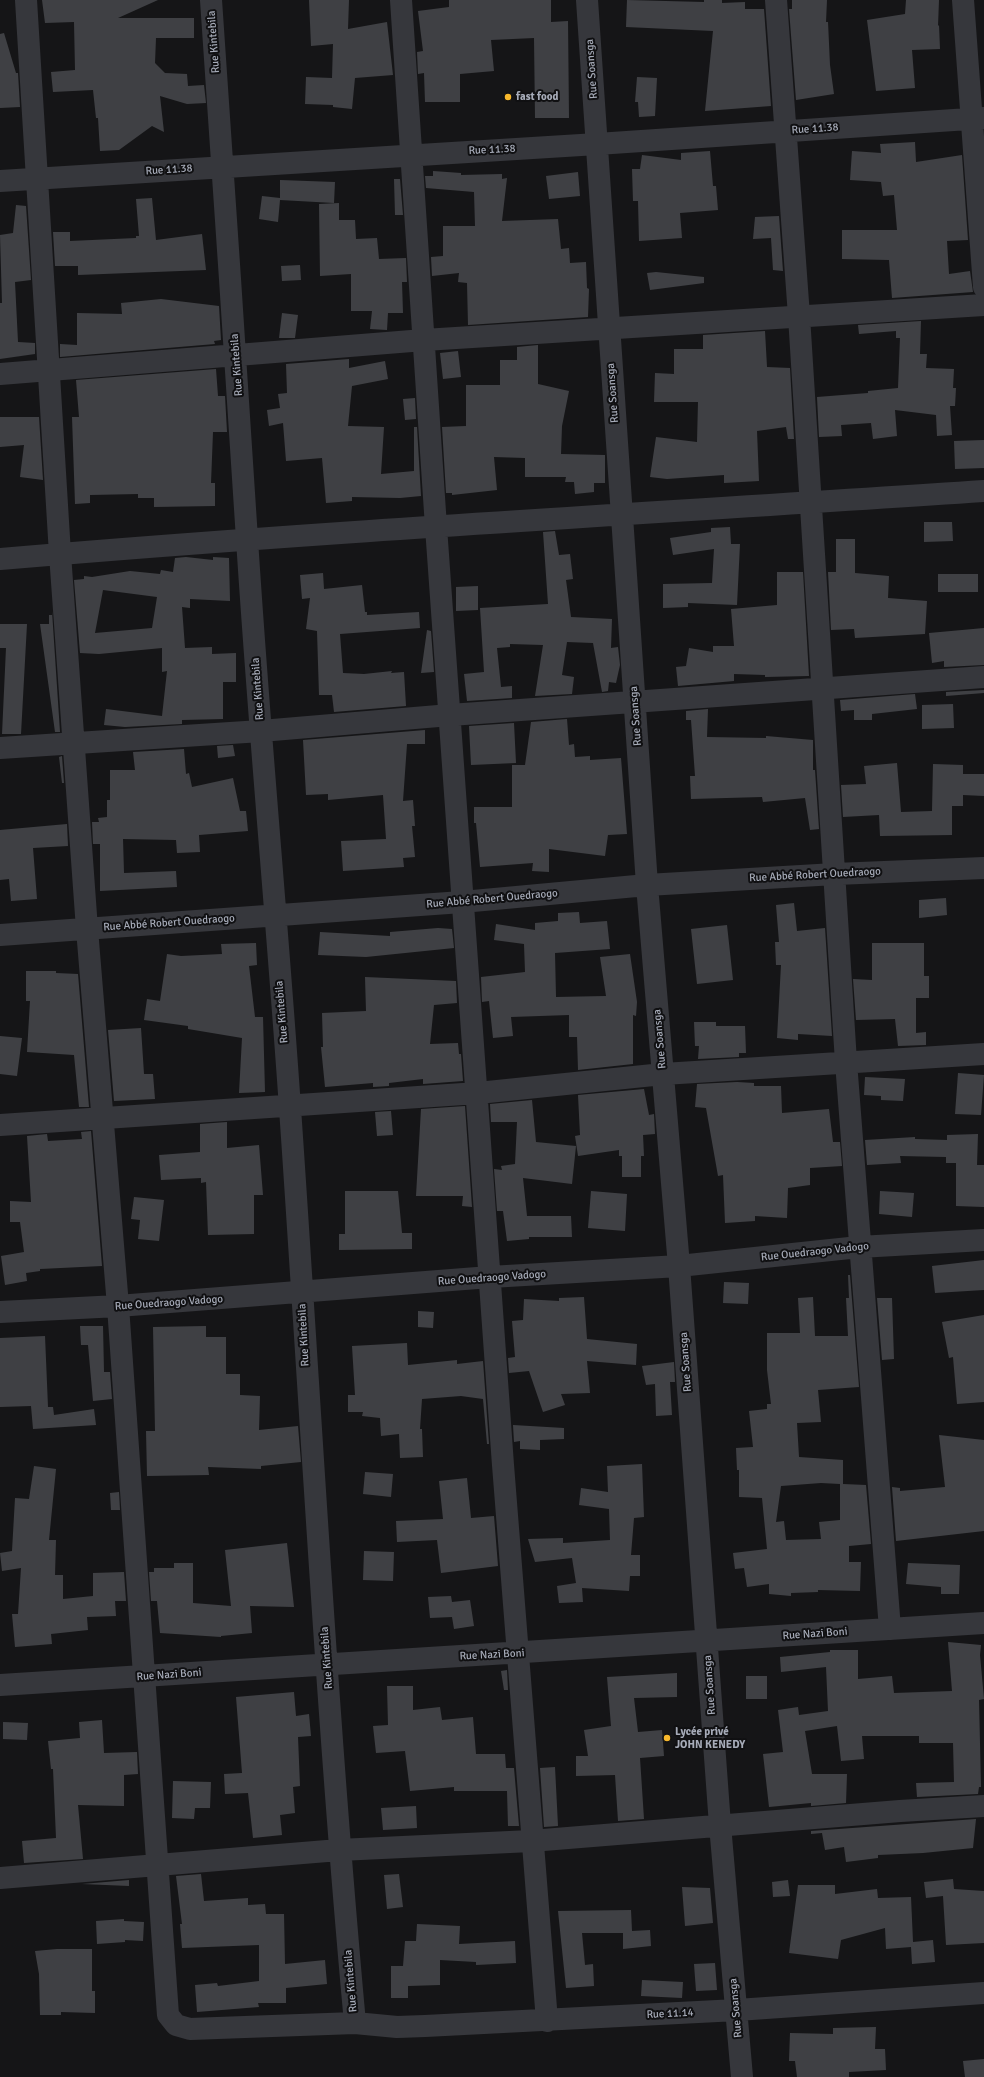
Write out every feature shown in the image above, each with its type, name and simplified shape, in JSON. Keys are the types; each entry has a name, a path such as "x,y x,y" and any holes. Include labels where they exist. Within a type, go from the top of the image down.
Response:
{"street":[{"name":"Rue 11.14","path":"26,0 73,743 118,1306 168,2015 176,2025 190,2029 355,2023 397,2027 547,2021 737,2010 984,1993"},
{"name":"Rue Kintebila","path":"211,0 237,356 247,539 290,1104 313,1479 339,1850 355,2023"},
{"path":"401,0 462,902 478,1093 503,1465 519,1653 531,1841 547,2021"},
{"name":"Rue Soansga","path":"587,0 621,513 636,703 647,885 679,1266 720,1825 742,2077"},
{"path":"776,0 799,316 846,1062 890,1629"},
{"path":"963,0 978,118 984,287"},
{"name":"Rue 11.38","path":"0,181 411,154 597,144 978,118"},
{"path":"0,374 424,340 984,305"},
{"path":"0,559 247,539 621,513 810,503 984,491"},
{"path":"0,748 261,731 450,715 823,690 984,677"},
{"name":"Rue Abbé Robert Ouedraogo","path":"0,935 462,902 647,885 835,874 984,868"},
{"path":"0,1124 478,1093 663,1074 984,1054"},
{"name":"Rue Ouedraogo Vadogo","path":"0,1312 118,1306 490,1278 679,1266 860,1248 984,1240"},
{"name":"Rue Nazi Boni","path":"0,1685 984,1623"},
{"path":"0,1878 339,1850 531,1841 720,1825 984,1806"}],"building":[{"path":"42,0 158,0 118,18 194,18 194,38 156,38 155,63 165,73 187,74 188,86 204,85 206,103 187,104 160,96 164,132 152,126 119,150 100,151 98,118 96,118 93,90 53,92 51,72 75,70 74,22 45,23"},
{"path":"309,0 349,0 348,29 387,22 393,75 355,78 352,109 333,107 333,105 305,104 306,77 332,78 333,44 311,46"},
{"path":"449,0 551,0 551,22 568,21 569,118 535,118 534,38 491,40 494,71 460,74 460,102 425,102 424,73 418,74 417,52 423,51 418,11 449,7"},
{"path":"627,0 704,2 704,0 722,0 722,3 745,2 745,9 764,9 771,106 705,111 713,31 626,27"},
{"path":"792,0 827,0 826,22 828,22 830,65 834,94 796,100 789,9 792,9"},
{"path":"906,0 939,0 938,26 939,25 940,49 912,50 915,88 876,91 867,20 905,14"},
{"path":"4,33 16,73 18,73 20,107 0,108 0,34"},
{"path":"637,77 657,78 655,116 639,117 638,102 635,102"},
{"path":"915,142 916,162 962,155 968,240 947,241 949,274 970,271 973,292 892,298 889,260 842,259 842,230 897,230 894,195 883,196 881,182 850,180 852,151 881,153 880,144"},
{"path":"710,151 713,186 716,186 718,210 680,213 682,238 639,241 638,201 633,201 632,169 640,169 642,155 681,160 681,153"},
{"path":"433,171 461,173 461,175 502,174 502,179 507,178 502,221 558,219 561,249 569,248 570,263 586,262 587,288 589,289 588,317 468,325 467,283 458,282 459,273 432,276 431,257 443,256 443,226 475,226 474,192 426,188 425,176 433,176"},
{"path":"578,172 580,196 549,199 546,176"},
{"path":"394,179 400,179 403,215 395,215"},
{"path":"280,180 335,182 334,203 280,200 278,222 259,219 262,196 280,198"},
{"path":"152,198 156,240 202,234 206,270 78,275 78,266 55,266 53,232 70,232 70,241 136,238 136,236 139,236 136,199"},
{"path":"339,203 339,220 355,220 356,239 377,238 379,259 406,258 407,282 402,282 403,313 388,313 387,330 370,329 372,311 351,311 351,274 320,276 319,204"},
{"path":"16,205 26,206 31,280 15,282 18,342 35,343 35,354 0,359 0,303 2,303 0,235 13,233"},
{"path":"779,216 783,271 773,270 771,238 753,239 755,217"},
{"path":"300,265 301,280 282,281 281,266"},
{"path":"656,272 704,277 704,283 650,290 647,273"},
{"path":"161,299 219,306 221,340 214,341 215,344 60,357 60,344 77,345 77,313 122,314 121,303"},
{"path":"282,313 298,315 295,338 279,338"},
{"path":"921,321 920,354 927,354 926,368 954,369 953,388 956,388 955,406 950,406 952,435 937,436 936,415 895,410 897,436 873,439 871,423 841,425 842,436 819,437 817,397 868,393 868,391 898,388 900,338 896,338 896,331 859,334 858,325"},
{"path":"765,331 767,367 790,368 794,439 788,439 786,427 757,431 759,481 724,483 724,475 667,479 650,477 656,437 697,442 698,402 654,402 655,373 674,374 674,349 703,349 703,335"},
{"path":"538,345 538,384 569,391 562,426 561,454 605,455 605,483 594,483 594,492 575,494 574,482 565,482 566,477 525,477 525,458 494,457 497,490 452,495 452,493 446,493 442,427 466,426 466,385 500,385 500,360 517,360 517,347"},
{"path":"458,351 461,377 443,379 440,353"},
{"path":"349,359 349,368 385,361 388,379 352,386 348,426 384,427 381,474 414,471 414,427 417,427 421,496 400,498 352,497 352,501 326,503 322,458 286,461 283,423 269,426 267,410 280,408 278,394 287,393 286,364"},
{"path":"216,369 218,396 225,396 227,432 213,432 211,483 215,483 215,506 154,507 154,498 138,498 138,494 90,495 90,503 75,504 72,417 79,417 76,380"},
{"path":"415,398 416,419 405,420 403,399"},
{"path":"0,417 39,417 43,480 20,477 24,445 0,447"},
{"path":"984,440 984,468 955,469 954,441"},
{"path":"924,522 952,522 953,541 924,542"},
{"path":"730,527 731,544 740,544 737,605 688,603 688,607 663,608 663,584 712,583 714,549 673,555 670,538 711,532 711,528"},
{"path":"555,531 559,555 570,554 573,579 566,580 571,617 612,619 611,648 618,647 620,665 616,683 609,682 608,691 602,692 593,643 567,642 562,675 574,677 572,694 535,696 543,645 510,644 510,647 497,648 501,687 512,686 512,698 467,701 464,674 484,672 480,608 548,604 543,532"},
{"path":"836,539 855,539 855,573 889,576 888,598 927,601 925,634 855,638 854,629 831,630 828,572 836,572"},
{"path":"186,557 213,560 213,557 229,558 230,601 190,599 190,608 182,607 185,648 212,647 212,654 236,653 236,682 223,682 223,719 182,720 182,724 125,727 104,725 106,709 162,716 167,671 162,672 162,648 99,654 80,653 74,580 84,579 84,576 92,577 130,571 160,574 161,570 173,572 175,558","holes":["103,590 157,597 152,628 95,633"]},
{"path":"777,572 803,572 809,676 765,677 765,675 734,674 734,681 678,686 676,667 686,666 689,648 713,652 713,646 734,646 731,609 777,605"},
{"path":"323,573 324,589 362,585 365,612 367,612 367,615 419,612 420,628 340,634 343,673 364,674 392,671 391,673 404,672 406,706 334,712 332,695 319,695 317,631 306,629 310,598 302,599 300,575"},
{"path":"938,574 978,574 978,592 938,592"},
{"path":"478,586 478,610 456,611 456,587"},
{"path":"52,611 60,732 55,732 40,624 49,624 49,615 52,615"},
{"path":"0,624 27,624 21,734 2,734 6,648 0,648"},
{"path":"984,628 984,665 944,667 944,661 932,663 929,633"},
{"path":"427,630 431,631 434,672 421,673"},
{"path":"984,690 984,693 946,696 946,692"},
{"path":"915,694 917,709 872,714 872,720 854,720 854,710 841,711 840,700"},
{"path":"953,704 954,728 922,729 922,705"},
{"path":"708,709 707,737 766,738 766,736 813,740 813,770 815,770 819,829 810,830 805,798 763,802 762,797 691,799 690,776 695,776 691,720 686,720 686,711"},
{"path":"567,719 569,745 574,744 575,757 590,756 590,760 621,758 627,834 608,835 605,856 549,849 549,872 532,871 533,863 480,867 476,823 474,823 474,807 512,807 512,765 525,765 531,722"},
{"path":"514,723 516,763 471,765 469,726"},
{"path":"425,730 425,744 407,744 403,801 413,800 415,826 412,826 415,857 403,858 404,867 343,871 341,841 386,839 383,795 328,800 328,794 306,795 303,740"},
{"path":"233,745 235,756 218,758 217,746"},
{"path":"184,749 186,774 189,773 192,787 233,778 240,811 246,811 248,831 199,835 200,852 177,853 176,840 123,839 124,873 176,871 177,887 100,891 100,844 93,844 92,822 99,822 98,818 107,817 107,800 110,800 110,770 135,770 133,752"},
{"path":"62,756 64,783 62,783 59,757"},
{"path":"897,763 901,812 932,811 933,764 963,765 963,774 984,774 984,796 963,795 963,806 952,806 952,835 880,836 879,815 843,817 841,785 866,784 864,766"},
{"path":"67,824 68,846 33,848 37,899 11,901 9,879 0,880 0,830"},
{"path":"946,898 947,915 919,918 919,900"},
{"path":"794,903 797,931 825,928 832,1036 798,1034 798,1040 777,1038 781,965 776,965 775,942 779,942 776,905"},
{"path":"579,912 580,923 607,921 610,949 555,953 556,997 606,996 600,957 630,954 637,1002 636,1016 633,1015 633,1064 578,1070 577,1037 569,1037 569,1015 511,1017 513,1036 493,1038 489,1001 482,1002 481,977 525,972 524,944 494,940 496,924 535,930 535,923 558,921 558,913"},
{"path":"727,925 733,980 697,984 691,929"},
{"path":"438,928 452,929 454,948 366,957 318,955 320,932 390,936 390,932"},
{"path":"256,943 257,965 249,966 255,1017 263,1017 265,1092 239,1093 242,1038 188,1029 188,1026 144,1020 147,999 160,1001 167,954 181,956 222,954 221,944"},
{"path":"872,943 924,943 924,976 929,976 929,998 916,998 916,1033 926,1032 926,1045 898,1046 895,1019 856,1020 853,979 872,980"},
{"path":"26,971 56,971 56,973 78,974 89,1107 79,1107 74,1055 27,1052 30,1001 26,1001"},
{"path":"365,977 456,981 457,1003 434,1005 430,1044 458,1043 459,1054 461,1054 463,1081 423,1084 423,1079 389,1083 389,1086 373,1087 373,1083 325,1087 321,1047 323,1047 322,1013 366,1011"},
{"path":"694,1022 716,1022 716,1026 745,1026 746,1053 739,1053 739,1057 698,1059 699,1046 695,1046"},
{"path":"141,1028 144,1074 153,1074 155,1099 114,1101 108,1030"},
{"path":"0,1036 22,1038 17,1076 0,1074"},
{"path":"958,1073 984,1075 981,1115 955,1114"},
{"path":"865,1077 905,1079 903,1101 881,1100 881,1096 864,1095"},
{"path":"737,1082 754,1083 754,1086 781,1086 782,1113 829,1109 833,1142 840,1142 842,1166 810,1168 810,1185 788,1188 787,1218 755,1216 755,1221 725,1223 723,1175 718,1176 706,1108 695,1107 697,1084"},
{"path":"644,1089 649,1115 654,1114 655,1134 643,1135 644,1156 641,1156 641,1177 622,1177 622,1156 619,1156 619,1150 578,1156 575,1136 580,1135 578,1095"},
{"path":"532,1100 536,1142 576,1146 572,1184 523,1178 527,1216 571,1216 572,1237 529,1237 529,1239 507,1241 503,1211 497,1211 494,1169 502,1170 501,1166 515,1164 517,1122 491,1122 490,1104"},
{"path":"465,1106 472,1207 462,1206 463,1196 416,1196 421,1109"},
{"path":"391,1111 393,1135 377,1136 375,1112"},
{"path":"227,1122 227,1148 259,1145 263,1195 254,1195 254,1234 208,1235 206,1182 201,1183 201,1178 161,1180 159,1155 200,1152 200,1124"},
{"path":"91,1131 102,1266 40,1269 40,1271 26,1273 27,1281 5,1285 1,1256 24,1252 20,1222 10,1222 10,1201 31,1202 27,1136 47,1134 48,1141 82,1139 81,1132"},
{"path":"978,1134 977,1165 984,1165 984,1207 956,1206 956,1163 946,1163 946,1157 900,1156 901,1163 867,1165 865,1140 915,1137 915,1139 947,1140 947,1135"},
{"path":"345,1191 398,1191 402,1233 412,1233 412,1249 339,1250 339,1234 345,1234"},
{"path":"591,1191 627,1194 625,1231 588,1228"},
{"path":"880,1191 914,1193 912,1217 879,1214"},
{"path":"134,1197 164,1200 159,1241 138,1239 140,1220 131,1219"},
{"path":"984,1260 984,1290 935,1293 932,1266"},
{"path":"848,1275 850,1275 859,1387 818,1390 821,1422 797,1423 799,1457 843,1460 843,1484 866,1485 871,1544 849,1546 849,1562 861,1562 860,1591 818,1590 818,1592 791,1593 791,1596 769,1594 769,1584 747,1587 744,1568 735,1569 733,1553 767,1549 762,1498 739,1497 739,1470 737,1470 736,1448 753,1447 749,1411 767,1409 767,1404 771,1404 767,1370 767,1333 800,1333 798,1298 813,1297 815,1336 848,1336 846,1298 849,1298","holes":["821,1483 840,1484 840,1520 819,1522 821,1539 786,1540 784,1521 776,1522 781,1486"]},
{"path":"724,1282 749,1283 748,1304 723,1303"},
{"path":"584,1297 587,1339 637,1344 636,1365 587,1361 590,1393 561,1394 565,1405 543,1412 529,1371 509,1373 508,1358 515,1357 512,1321 523,1320 524,1299 559,1301 559,1298"},
{"path":"877,1298 892,1298 894,1359 882,1360"},
{"path":"418,1311 434,1312 433,1328 418,1327"},
{"path":"984,1315 984,1402 957,1404 953,1357 949,1358 942,1322"},
{"path":"80,1326 103,1326 104,1372 110,1372 112,1399 93,1401 88,1345 81,1345"},
{"path":"206,1326 206,1337 226,1337 226,1374 240,1374 240,1395 260,1396 259,1430 298,1426 301,1462 261,1466 261,1469 208,1467 209,1475 147,1476 146,1431 155,1431 153,1327"},
{"path":"45,1336 48,1407 53,1407 54,1415 94,1409 96,1425 33,1429 31,1406 0,1407 0,1338"},
{"path":"407,1343 408,1365 457,1360 457,1364 483,1361 489,1444 487,1444 483,1399 461,1396 422,1399 420,1429 422,1429 423,1457 400,1458 399,1434 381,1436 380,1418 362,1416 363,1412 348,1412 348,1395 355,1395 352,1346"},
{"path":"674,1362 675,1382 670,1382 672,1415 656,1416 655,1384 646,1385 642,1366"},
{"path":"513,1425 564,1428 564,1439 540,1440 540,1450 520,1449 520,1441 514,1442"},
{"path":"939,1435 984,1440 984,1531 896,1541 892,1487 900,1488 900,1491 945,1487"},
{"path":"642,1464 644,1517 634,1518 631,1555 640,1555 640,1576 630,1576 629,1591 582,1588 583,1602 559,1603 557,1586 576,1583 572,1558 535,1562 528,1539 563,1538 563,1543 610,1540 609,1509 579,1505 581,1488 608,1492 607,1466"},
{"path":"34,1466 56,1469 49,1540 56,1540 55,1575 63,1575 63,1599 93,1596 93,1573 124,1572 126,1601 115,1601 116,1616 87,1617 88,1630 51,1634 52,1644 15,1647 12,1614 18,1614 21,1568 2,1571 0,1553 12,1551 15,1498 29,1499"},
{"path":"365,1472 393,1474 391,1497 363,1494"},
{"path":"467,1478 471,1518 494,1516 498,1566 441,1573 437,1540 397,1542 396,1521 443,1519 439,1481"},
{"path":"119,1492 120,1510 111,1510 110,1493"},
{"path":"287,1543 294,1607 250,1606 252,1633 221,1637 160,1633 157,1601 151,1601 149,1572 154,1572 154,1568 174,1568 174,1563 193,1563 193,1603 231,1606 225,1550"},
{"path":"364,1551 394,1552 393,1581 363,1580"},
{"path":"908,1563 960,1565 959,1594 941,1594 941,1587 906,1584"},
{"path":"451,1596 452,1602 470,1600 474,1626 454,1629 452,1617 430,1618 428,1597"},
{"path":"948,1642 981,1645 980,1655 984,1699 979,1700 981,1787 979,1787 978,1794 917,1797 916,1783 954,1782 953,1743 919,1743 919,1736 862,1736 864,1759 841,1761 837,1726 805,1731 812,1774 847,1774 846,1803 811,1806 811,1803 769,1807 763,1754 783,1752 778,1710 798,1707 799,1715 828,1711 826,1667 781,1672 780,1657 830,1652 830,1650 858,1650 858,1679 892,1676 894,1693 952,1691"},
{"path":"507,1670 508,1690 504,1690 501,1671"},
{"path":"677,1673 677,1697 634,1698 638,1732 662,1730 664,1756 640,1758 644,1819 618,1821 615,1775 576,1776 576,1756 588,1756 584,1730 611,1726 607,1677"},
{"path":"746,1676 767,1676 767,1699 746,1699"},
{"path":"387,1686 413,1686 413,1710 440,1707 442,1720 473,1717 476,1754 505,1754 506,1768 514,1768 519,1826 508,1826 507,1791 454,1791 454,1787 410,1791 405,1751 376,1753 373,1726 388,1725"},
{"path":"294,1692 296,1716 309,1714 311,1736 298,1737 300,1786 293,1787 295,1813 280,1815 282,1835 253,1838 248,1793 225,1794 224,1774 242,1773 236,1697"},
{"path":"102,1720 104,1753 137,1752 138,1774 124,1775 124,1806 78,1805 83,1859 24,1863 22,1841 56,1838 53,1769 51,1769 48,1741 80,1738 79,1722"},
{"path":"3,1722 28,1723 27,1740 3,1739"},
{"path":"555,1767 558,1826 544,1827 540,1768"},
{"path":"173,1781 211,1782 210,1808 195,1808 194,1819 172,1818"},
{"path":"416,1806 417,1828 383,1830 381,1808"},
{"path":"976,1819 973,1848 923,1853 878,1855 878,1858 846,1862 844,1847 825,1850 822,1833 811,1834 811,1831"},
{"path":"201,1874 204,1901 248,1898 248,1905 265,1904 266,1914 284,1914 285,1964 325,1960 327,1984 286,1988 286,2003 258,2003 259,2007 197,2012 195,1985 217,1983 218,1986 259,1981 259,1945 182,1948 180,1924 182,1924 176,1876"},
{"path":"399,1874 403,1907 387,1909 384,1875"},
{"path":"953,1879 954,1889 984,1891 984,1943 946,1945 943,1896 926,1898 924,1882"},
{"path":"129,1880 129,1886 82,1884"},
{"path":"788,1880 790,1896 773,1897 772,1882"},
{"path":"798,1885 835,1885 835,1894 877,1889 878,1898 911,1897 913,1942 933,1940 935,1962 912,1964 911,1947 886,1949 885,1928 841,1940 838,1959 789,1953"},
{"path":"682,1887 710,1888 713,1923 685,1926"},
{"path":"631,1910 632,1931 650,1930 651,1946 623,1949 623,1933 582,1933 585,1965 593,1964 594,1986 566,1988 558,1911"},
{"path":"124,1919 124,1921 144,1922 143,1941 125,1940 125,1942 97,1944 96,1921"},
{"path":"417,1924 460,1926 459,1944 515,1941 516,1963 476,1965 476,1962 440,1960 440,1985 408,1986 408,1998 391,1998 391,1966 403,1966 405,1941 416,1941"},
{"path":"57,1949 92,1949 92,1991 95,1991 95,2013 61,2012 61,2015 40,2015 39,1974 35,1951"},
{"path":"715,1963 717,1990 696,1991 694,1964"},
{"path":"642,1980 683,1982 682,1998 641,1996"},
{"path":"876,2027 875,2049 885,2049 886,2070 849,2072 849,2077 797,2077 795,2061 789,2061 790,2033 833,2034 833,2028"},
{"path":"984,2059 984,2077 965,2077 963,2061"}],"place":[{"name":"fast food","path":"508,97"},
{"name":"Lycée privé JOHN KENEDY","path":"667,1738"}]}
